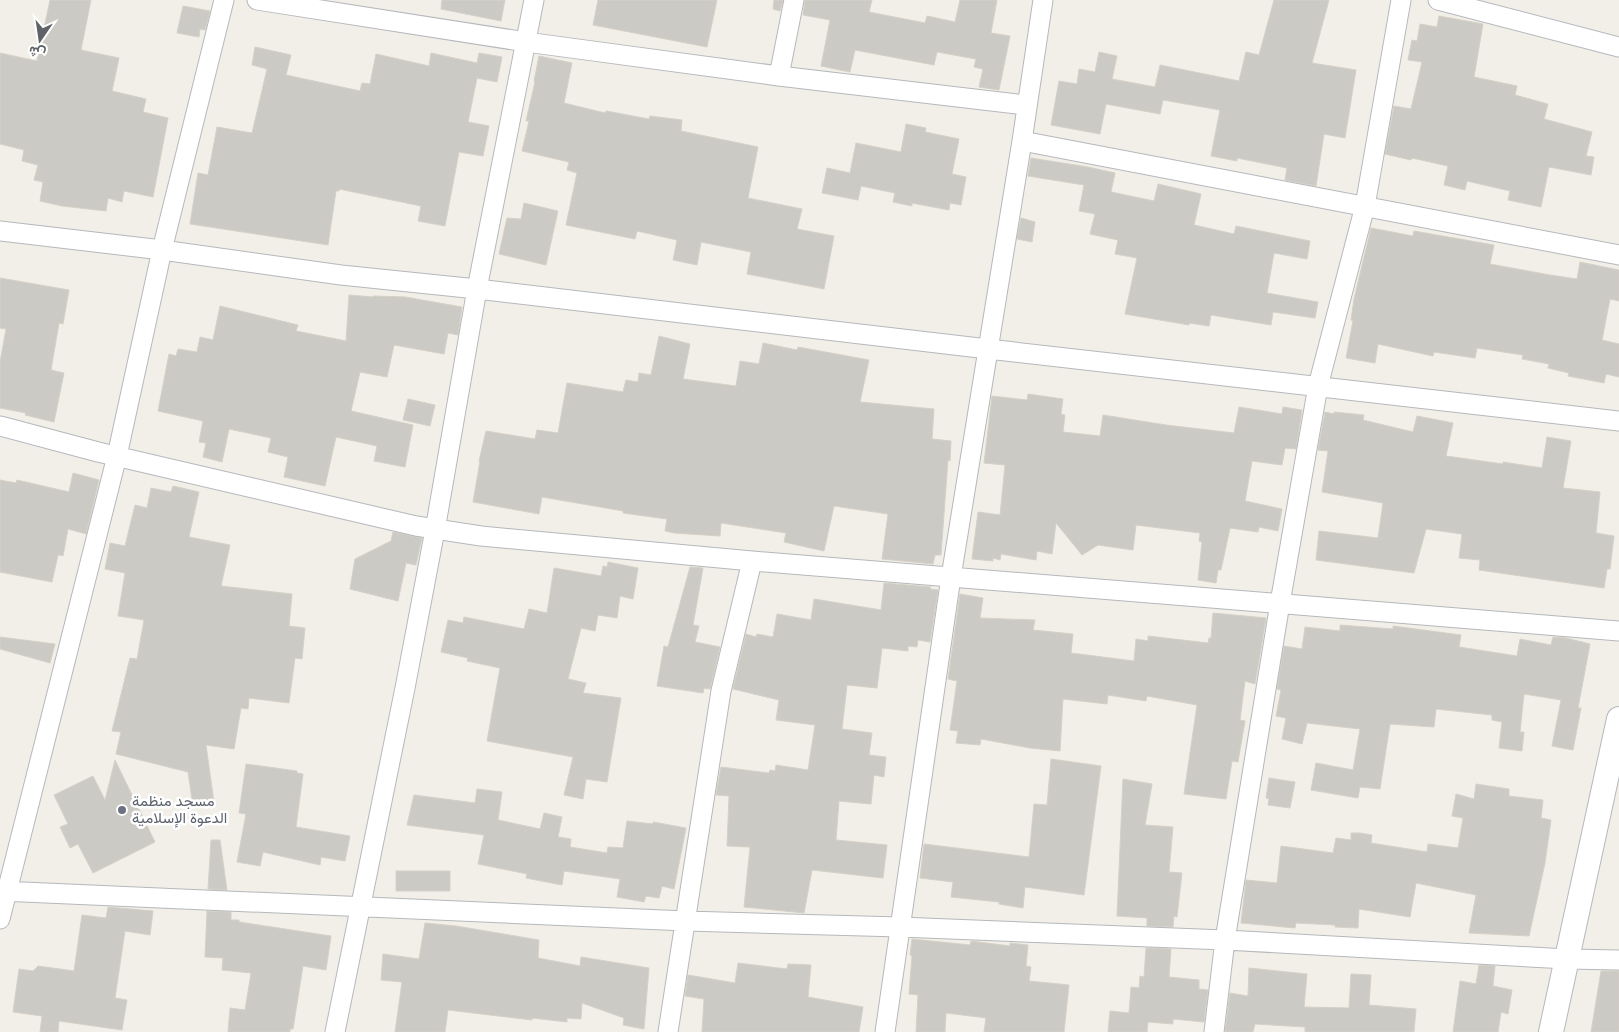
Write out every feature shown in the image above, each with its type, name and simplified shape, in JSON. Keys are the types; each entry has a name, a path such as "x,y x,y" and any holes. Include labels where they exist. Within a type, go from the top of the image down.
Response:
{"street":[{"path":"0,919 3,891 118,456 162,250 224,0"},
{"path":"257,0 526,42 779,76 1026,105"},
{"path":"335,1032 435,530 477,289 534,0"},
{"path":"779,76 794,0"},
{"path":"885,1032 951,577 1043,0"},
{"path":"1214,1032 1225,940 1280,603 1318,386 1365,206 1401,0"},
{"path":"1438,0 1619,46"},
{"path":"1022,141 1619,255"},
{"path":"0,231 162,250 342,275 1619,421"},
{"path":"0,426 98,452 435,530 481,536 752,561 1619,631"},
{"path":"668,1032 721,691 752,561"},
{"path":"1551,1032 1619,720"},
{"path":"3,891 686,921 900,927 1225,940 1567,959 1619,960"}],"building":[{"path":"50,0 91,0 81,50 119,58 112,91 146,99 143,112 168,118 153,197 124,191 122,202 108,198 106,211 62,206 40,201 43,182 34,180 38,165 22,161 24,150 0,144 0,53 37,61"},
{"path":"442,0 505,0 501,21 441,9"},
{"path":"598,0 717,0 707,47 593,25"},
{"path":"774,0 783,0 780,11 773,9"},
{"path":"805,0 872,0 869,12 925,23 927,16 955,22 960,0 997,0 991,33 1010,36 999,90 979,87 983,69 974,67 976,59 937,52 934,65 855,50 850,72 821,66 830,20 803,15"},
{"path":"1274,0 1329,0 1312,63 1356,70 1345,138 1324,134 1316,186 1285,180 1287,168 1237,158 1237,161 1211,156 1220,110 1163,100 1160,114 1106,104 1100,134 1051,125 1059,81 1077,84 1079,69 1095,72 1099,52 1117,56 1112,79 1155,87 1160,65 1239,81 1246,52 1259,55"},
{"path":"183,6 210,11 205,30 200,29 199,37 177,33"},
{"path":"1439,16 1483,24 1474,77 1517,86 1515,95 1548,104 1544,119 1592,132 1586,156 1594,157 1591,175 1549,167 1541,207 1508,200 1510,191 1467,181 1465,190 1444,185 1448,166 1385,154 1394,106 1411,109 1422,62 1408,60 1412,40 1417,41 1420,24 1437,27"},
{"path":"255,47 291,55 286,75 360,91 362,83 370,84 376,54 429,66 431,53 477,63 479,53 502,57 497,82 477,78 468,122 489,126 483,156 459,152 445,226 418,221 421,206 339,189 339,191 336,191 328,245 190,224 198,173 208,175 217,127 252,133 267,69 252,65"},
{"path":"539,56 572,63 564,103 605,113 606,111 649,119 650,116 682,120 681,131 758,147 748,198 802,209 797,229 834,236 824,289 747,274 751,252 701,242 697,265 673,260 677,240 637,231 635,239 566,225 577,173 567,170 569,162 522,151 529,121 526,121"},
{"path":"906,124 926,128 925,132 959,139 952,174 966,177 961,205 950,203 949,210 912,203 912,206 893,202 895,193 861,186 858,200 822,193 827,168 850,173 856,143 901,152"},
{"path":"1031,158 1115,173 1111,192 1154,201 1158,184 1201,194 1194,225 1234,234 1236,226 1310,241 1307,259 1274,253 1267,293 1318,302 1315,318 1273,312 1271,325 1211,315 1209,326 1189,323 1189,325 1125,314 1137,258 1115,254 1118,240 1090,234 1095,214 1079,211 1084,185 1028,176"},
{"path":"524,203 558,211 546,265 499,254 507,218 521,219"},
{"path":"1021,218 1035,222 1032,242 1017,239"},
{"path":"1371,228 1413,236 1414,231 1494,245 1490,264 1550,275 1577,279 1580,262 1619,270 1619,301 1610,299 1602,340 1619,344 1619,377 1606,374 1604,383 1568,376 1569,373 1548,368 1549,364 1522,359 1523,355 1477,348 1475,358 1434,352 1433,356 1378,344 1375,363 1346,358 1353,321 1351,320 1354,299"},
{"path":"0,278 69,290 63,324 59,323 51,370 64,373 54,422 25,415 26,413 0,408 0,362 6,329 0,328"},
{"path":"349,295 405,297 462,307 458,335 448,333 444,354 394,345 387,377 360,372 351,411 413,425 405,467 374,461 377,446 336,437 325,486 284,477 288,457 268,452 271,438 229,429 222,462 203,457 206,443 199,442 203,421 158,411 169,354 176,356 178,349 197,352 200,337 213,340 220,306 298,325 296,331 346,341"},
{"path":"659,336 690,344 683,379 736,386 740,361 759,364 763,343 797,350 798,347 869,360 860,402 934,409 932,439 951,441 941,555 935,555 933,564 882,559 888,514 834,506 824,551 784,542 786,533 721,523 720,536 674,533 665,531 667,519 623,513 623,511 542,497 539,514 473,502 486,431 535,439 537,430 558,433 567,383 623,392 626,380 638,382 639,373 651,375"},
{"path":"1028,394 1063,399 1061,414 1065,415 1063,432 1100,436 1103,415 1234,433 1239,407 1282,414 1283,407 1302,410 1296,449 1285,448 1282,465 1252,461 1245,501 1282,509 1278,531 1259,527 1258,532 1230,528 1221,570 1218,570 1216,583 1198,580 1202,542 1199,541 1200,533 1136,525 1133,550 1098,545 1082,555 1056,523 1052,554 1037,551 1036,560 1001,554 1000,560 993,558 993,561 972,559 978,512 1000,515 1005,465 984,463 992,396 1027,400"},
{"path":"408,399 435,405 430,426 403,420"},
{"path":"1325,412 1364,415 1363,420 1413,432 1417,416 1453,423 1446,456 1503,464 1503,462 1542,468 1547,437 1571,441 1563,488 1600,492 1596,533 1614,536 1610,569 1607,569 1604,588 1479,570 1480,560 1459,558 1462,534 1426,529 1414,573 1316,560 1319,531 1378,538 1383,503 1322,492 1328,451 1318,450"},
{"path":"73,473 99,480 86,534 68,529 63,556 58,555 52,582 0,572 0,480 16,483 17,480 69,492"},
{"path":"173,486 199,492 189,537 230,545 221,586 292,594 289,626 305,628 302,659 295,658 289,703 249,698 248,709 241,708 234,749 206,745 214,802 193,806 188,772 116,754 121,732 112,731 130,658 137,659 144,620 118,616 125,573 105,569 110,543 125,546 135,505 147,508 151,488 171,492"},
{"path":"393,532 422,538 416,565 406,563 398,601 350,589 355,559 391,541"},
{"path":"608,562 638,568 633,599 620,596 617,618 598,615 595,631 581,628 568,679 586,683 583,693 621,698 607,782 586,779 583,799 564,795 573,757 487,741 500,668 467,661 468,658 441,652 448,620 463,623 464,617 524,629 529,609 547,613 554,568 601,576 603,566 607,567"},
{"path":"690,567 703,568 693,625 699,626 695,642 720,647 710,689 704,688 703,693 657,686 664,646 668,647"},
{"path":"884,583 931,587 930,589 938,590 930,642 918,640 917,647 908,646 908,651 882,648 877,688 847,685 842,729 872,733 869,755 886,757 884,777 874,775 871,804 839,801 836,840 887,845 883,878 812,870 804,913 744,907 750,847 727,846 729,796 716,795 721,767 769,773 770,770 775,771 776,765 808,770 815,725 776,720 779,700 733,689 746,634 756,637 757,634 773,637 777,614 811,620 814,599 881,610"},
{"path":"960,594 983,598 980,618 1035,620 1033,630 1073,634 1071,653 1134,661 1136,639 1148,641 1148,636 1208,643 1209,638 1211,638 1213,613 1266,618 1255,684 1245,681 1240,720 1245,721 1238,762 1232,761 1226,799 1184,794 1197,705 1147,696 1146,701 1108,695 1107,704 1063,699 1060,751 1030,748 981,739 980,745 956,743 958,731 950,730 957,681 948,679"},
{"path":"1340,625 1393,629 1393,626 1461,635 1459,647 1517,656 1520,639 1551,645 1553,637 1590,644 1578,708 1581,708 1573,750 1552,746 1561,700 1524,694 1520,732 1524,732 1522,751 1499,748 1502,722 1492,720 1492,715 1436,709 1434,727 1390,724 1380,789 1360,787 1358,798 1311,790 1316,763 1353,770 1360,729 1307,723 1302,744 1282,739 1286,718 1276,716 1281,690 1277,689 1284,646 1302,649 1305,627 1340,631"},
{"path":"0,637 55,644 50,663 0,649"},
{"path":"1051,759 1101,766 1084,895 1025,887 1023,908 999,904 999,902 951,897 953,882 920,878 924,844 1029,857 1034,804 1047,805"},
{"path":"115,760 155,842 93,873 78,844 70,848 60,827 68,824 54,795 93,776 105,800"},
{"path":"246,764 297,771 297,773 303,774 296,827 350,836 345,861 321,857 320,865 263,852 260,866 237,862 246,814 239,813"},
{"path":"1269,778 1295,782 1290,808 1268,805 1269,799 1266,798"},
{"path":"1123,779 1152,784 1145,825 1173,827 1169,872 1182,873 1177,917 1174,916 1173,927 1147,926 1147,918 1117,916"},
{"path":"1476,784 1509,789 1509,796 1543,800 1541,818 1551,820 1545,863 1529,936 1469,933 1476,895 1416,883 1410,917 1359,909 1358,928 1296,923 1295,928 1241,923 1246,880 1277,883 1281,846 1333,853 1336,838 1351,840 1351,833 1360,833 1372,835 1371,843 1427,852 1428,844 1458,848 1463,818 1452,816 1456,794 1474,799"},
{"path":"477,789 502,792 498,820 540,829 544,813 562,817 558,837 571,839 570,847 607,853 608,847 623,848 627,821 653,824 653,822 686,828 674,889 662,886 659,898 646,896 644,902 617,897 620,879 564,871 562,885 526,878 527,874 478,864 484,835 407,825 414,795 475,803"},
{"path":"211,840 220,840 227,890 208,889"},
{"path":"396,871 450,871 450,891 396,891"},
{"path":"108,907 153,911 150,935 125,931 115,998 127,1000 122,1030 59,1021 58,1032 40,1032 42,1016 13,1012 19,969 33,971 38,966 74,971 82,915 106,918"},
{"path":"207,911 231,912 231,920 239,920 239,922 331,936 326,970 303,966 293,1029 290,1029 290,1032 228,1032 230,1008 245,1010 251,973 222,970 223,958 205,957"},
{"path":"425,923 456,926 539,940 538,958 580,966 581,957 649,968 644,1029 623,1025 624,1018 582,1003 581,1019 567,1018 567,1022 532,1018 532,1020 448,1010 445,1032 395,1032 402,982 381,980 383,954 419,959"},
{"path":"912,939 970,945 971,941 1010,946 1010,943 1028,945 1026,966 1031,967 1029,981 1069,985 1064,1032 984,1032 986,1018 946,1013 945,1032 916,1032 918,995 909,994"},
{"path":"1146,948 1171,949 1169,977 1199,980 1199,989 1208,990 1204,1022 1173,1019 1173,1024 1148,1022 1147,1032 1108,1032 1110,1011 1129,1013 1131,987 1139,988 1140,976 1144,977"},
{"path":"738,963 787,969 788,964 811,965 808,997 863,1007 859,1032 702,1032 704,999 685,996 688,975 735,983"},
{"path":"1479,965 1495,966 1493,986 1512,990 1508,1014 1501,1012 1498,1032 1453,1032 1460,981 1476,984"},
{"path":"1249,968 1307,974 1304,1007 1349,1008 1351,974 1371,975 1369,1005 1416,1009 1414,1032 1305,1032 1305,1027 1255,1024 1253,1032 1225,1032 1230,993 1248,996"},
{"path":"1601,971 1619,971 1619,1032 1591,1032"}],"place":[{"name":"مسجد منظمة الدعوة الإسلامية","path":"122,810"}]}
